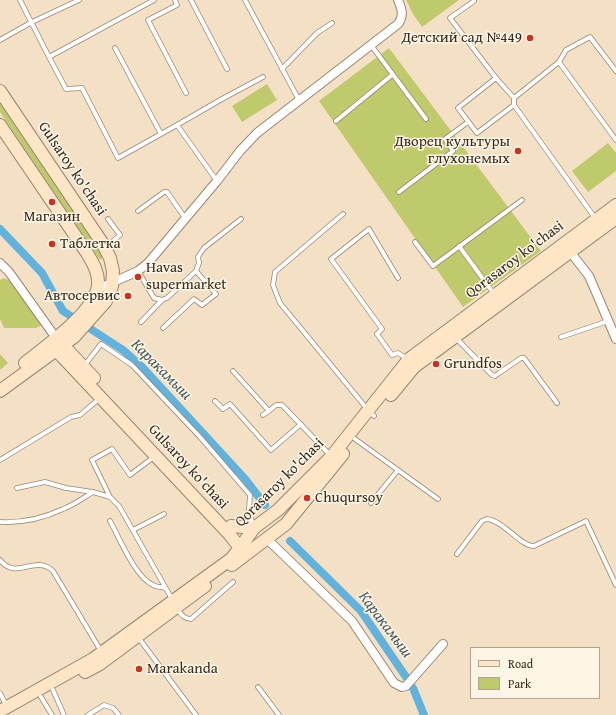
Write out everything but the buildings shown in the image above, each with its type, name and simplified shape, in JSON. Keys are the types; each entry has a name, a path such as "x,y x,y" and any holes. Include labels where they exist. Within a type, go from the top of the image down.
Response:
{"main road":[{"name":"Gulsaroy ko'chasi","path":"0,91 105,248 112,266 113,282 108,297 91,310 59,344"},
{"path":"0,125 91,260 98,276 98,289"},
{"name":"Qorasaroy ko'chasi","path":"245,550 258,525 278,510 331,457 414,367 599,224 616,204"},
{"name":"Qorasaroy ko'chasi","path":"599,224 616,218"},
{"name":"Qorasaroy ko'chasi","path":"6,711 93,659 174,604 245,550 286,524 355,439 371,413 409,359 495,295 567,248"},
{"name":"Gulsaroy ko'chasi","path":"91,310 98,289"},
{"name":"Gulsaroy ko'chasi","path":"59,344 83,367 231,526 245,550"},
{"name":"Gulsaroy ko'chasi","path":"59,344 100,398 245,550"},
{"path":"0,382 59,344"},
{"path":"0,391 59,344"},
{"path":"231,526 258,525"},
{"name":"Qorasaroy ko'chasi","path":"6,711 41,697 100,664 138,636 174,604"}],"street":[{"path":"98,289 138,271 148,263 217,181 240,150 253,137 400,22 402,12 398,0"},
{"path":"567,248 589,276 616,339"},
{"path":"0,263 9,272 59,344"},
{"path":"269,536 352,621 394,683 397,685 402,688 406,686 443,644"}],"lane":[{"path":"20,0 66,88 82,88 118,158 263,77"},
{"path":"66,0 68,5"},
{"path":"0,40 32,22 79,0"},
{"path":"49,57 154,0"},
{"path":"175,0 177,5 148,20 186,93"},
{"path":"191,0 226,70"},
{"path":"245,0 299,100"},
{"path":"474,1 450,18 496,78 514,98 514,105 599,224"},
{"path":"282,69 317,33 332,23"},
{"path":"514,98 559,62 566,50 590,37 616,71"},
{"path":"370,45 426,119"},
{"path":"115,48 161,134"},
{"path":"559,62 614,134 616,140"},
{"path":"336,121 392,75"},
{"path":"496,78 458,108 477,133 514,105"},
{"path":"399,192 453,151 445,139 468,122"},
{"path":"177,125 217,181"},
{"path":"138,210 164,192 167,192 186,218"},
{"path":"415,242 433,266 522,200"},
{"path":"343,214 276,272 273,285 280,303 371,413"},
{"path":"105,248 120,235 108,219"},
{"path":"141,322 162,300 167,298 196,271 199,263 198,257 204,248 241,219"},
{"path":"398,278 369,229 330,259 382,329 377,334 392,355 398,353 409,359"},
{"path":"459,246 495,295"},
{"path":"138,271 154,298 162,300"},
{"path":"163,328 194,299 202,305 216,294 196,271"},
{"path":"561,337 608,320"},
{"path":"454,336 492,375 495,376 521,358 524,358 557,403"},
{"path":"83,367 101,344 132,365 200,437 250,495 248,510 258,525"},
{"path":"233,371 269,411"},
{"path":"0,460 70,417 80,415 100,398"},
{"path":"215,401 224,409 230,404 271,450 301,424"},
{"path":"262,415 276,405 282,405 331,457"},
{"path":"355,439 438,499"},
{"path":"155,456 130,475 112,449 92,460 110,497 119,506 174,604 184,617 191,619 233,582"},
{"path":"371,503 398,470"},
{"path":"16,488 45,482 110,497"},
{"path":"0,522 12,523 63,510 93,492"},
{"path":"133,530 164,514"},
{"path":"457,554 482,521 487,519 496,522 527,544 534,546 586,521 616,585"},
{"path":"110,521 136,569 143,578 154,586 165,588"},
{"path":"0,560 5,566 14,569 43,565 53,571 102,652"},
{"path":"138,636 196,715"},
{"path":"258,687 279,715"},
{"path":"53,690 64,715"},
{"path":"0,693 6,711"},
{"path":"41,697 52,715"},
{"path":"88,715 104,705 113,708 119,715"}],"green space":[{"path":"406,0 459,0 422,27"},
{"path":"389,48 541,251 463,307 319,101"},
{"path":"267,84 277,100 242,122 232,106"},
{"path":"0,101 105,256 100,260 0,112"},
{"path":"608,143 616,153 616,171 588,192 572,171"},
{"path":"4,278 10,281 42,325 36,328 4,328 0,319 0,280"},
{"path":"0,354 8,363 0,370"}],"waterway":[{"name":"Каракамыш","path":"0,229 42,273 63,311 123,350 142,367 245,479 265,505"},
{"name":"Каракамыш","path":"290,541 361,611 406,677"},
{"name":"Каракамыш","path":"413,688 424,715"}],"place":[{"name":"Детский сад №449","path":"530,38"},
{"name":"Дворец культуры глухонемых","path":"518,151"},
{"name":"Магазин","path":"52,202"},
{"name":"Таблетка","path":"52,244"},
{"name":"Havas supermarket","path":"138,277"},
{"name":"Автосервис","path":"128,296"},
{"name":"Grundfos","path":"436,364"},
{"name":"Chuqursoy","path":"307,498"},
{"name":"Marakanda","path":"139,669"}]}
